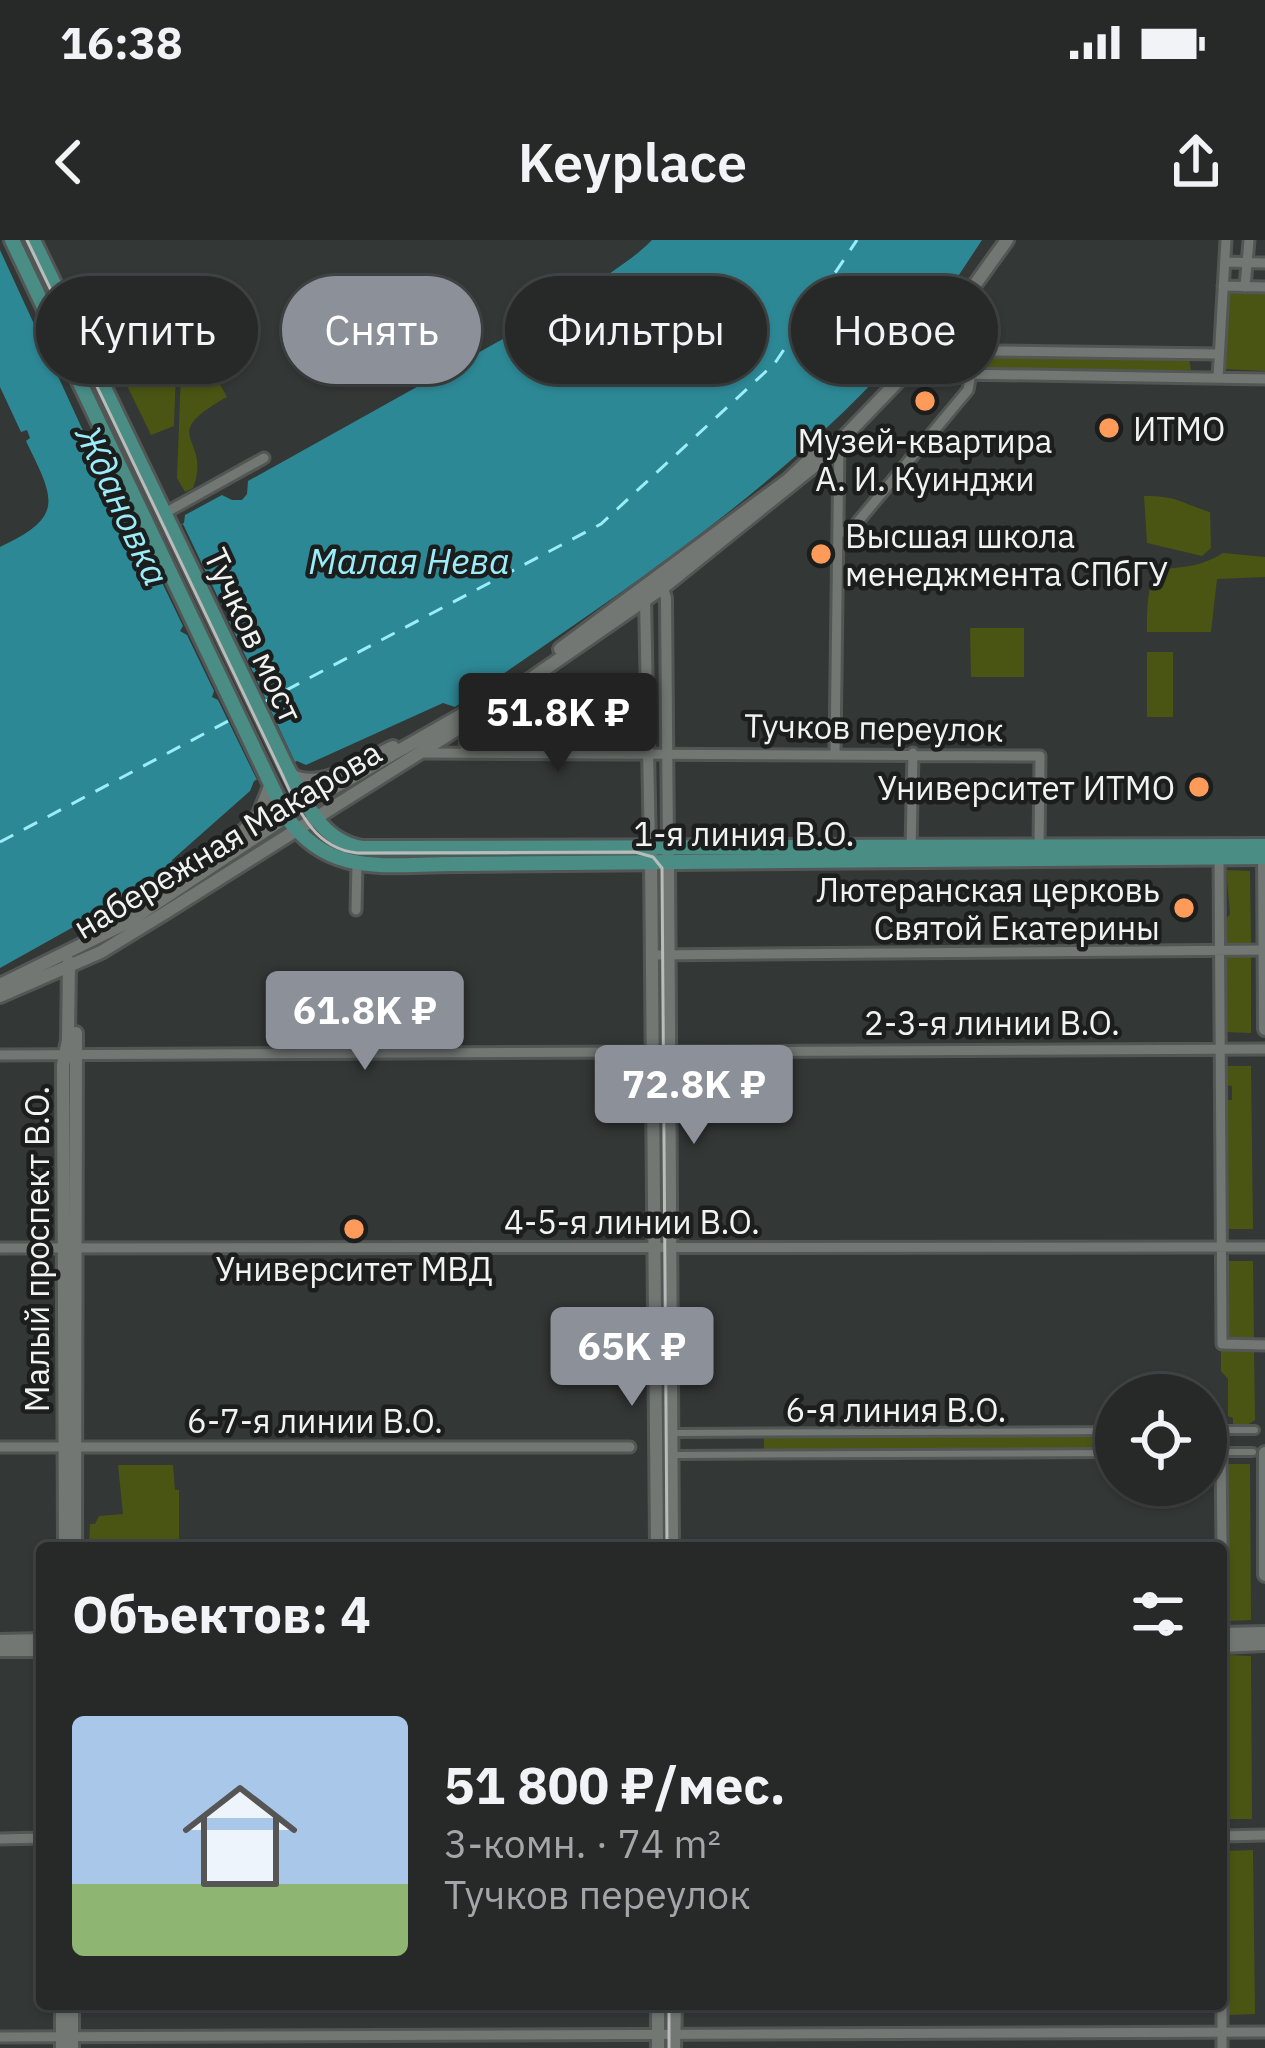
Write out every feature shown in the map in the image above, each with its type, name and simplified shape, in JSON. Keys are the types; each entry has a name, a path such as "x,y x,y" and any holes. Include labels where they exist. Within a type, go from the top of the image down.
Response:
{"main road":[{"name":"Тучков мост","path":"12,240 269,780"},
{"name":"Тучков мост","path":"33,240 288,770 329,836"},
{"name":"набережная Макарова","path":"977,276 1003,240"},
{"name":"набережная Макарова","path":"820,456 892,384"},
{"name":"набережная Макарова","path":"0,985 75,959 307,803 467,723 654,588 839,443 893,384"},
{"name":"набережная Макарова","path":"0,996 75,959 334,808 654,588"},
{"path":"288,770 302,781 317,781 392,748 418,747"},
{"path":"210,868 259,814 269,780"},
{"name":"1-я линия В.О.","path":"269,780 296,830 329,857 357,863 659,854 1038,852 1264,857"},
{"path":"334,808 327,824 329,836 362,848 659,854 671,1248 672,1542"},
{"path":"1038,852 1264,846 1265,1028"},
{"name":"Малый проспект В.О.","path":"74,1542 68,1247 75,959"},
{"path":"657,1542 656,1247 662,1050"},
{"name":"Малый проспект В.О.","path":"65,1542 70,1446"},
{"path":"1259,1452 1265,1575"},
{"path":"1227,1634 1265,1634"},
{"path":"0,1640 36,1640"},
{"path":"1227,1646 1265,1644"},
{"path":"0,1650 36,1650"},
{"path":"63,2010 67,2042"},
{"path":"67,2042 71,2010"},
{"path":"658,2010 658,2041"},
{"path":"675,2010 675,2041"}],"street":[{"path":"1218,378 1226,240"},
{"path":"1245,287 1249,240"},
{"path":"1225,262 1265,262"},
{"path":"1223,286 1265,287"},
{"path":"998,351 1219,354"},
{"path":"998,375 1265,379"},
{"path":"838,533 851,530 970,384"},
{"path":"835,753 839,443"},
{"path":"820,456 840,471"},
{"path":"169,520 264,458"},
{"path":"654,588 667,752 659,854"},
{"path":"654,588 648,752 659,854"},
{"path":"467,723 466,747 472,752"},
{"name":"Тучков переулок","path":"418,747 472,752 1040,756 1038,852"},
{"path":"911,853 913,753"},
{"path":"1219,857 1222,1344 1265,1345"},
{"path":"356,910 357,863"},
{"path":"661,955 1265,950"},
{"name":"2-3-я линии В.О.","path":"0,1055 1265,1048"},
{"name":"4-5-я линии В.О.","path":"0,1248 1265,1247"},
{"path":"1227,1430 1255,1430"},
{"name":"6-я линия В.О.","path":"677,1433 1095,1431"},
{"name":"6-7-я линии В.О.","path":"0,1447 629,1447"},
{"path":"1227,1452 1259,1452"},
{"path":"677,1455 1095,1453"},
{"path":"1221,1506 1221,1542"},
{"path":"1227,1835 1265,1835"},
{"path":"0,1839 36,1838"},
{"path":"1222,2010 1222,2048"},
{"path":"0,2037 67,2042 675,2041 1265,2032"}],"green space":[{"path":"1226,287 1265,289 1265,371 1222,369"},
{"path":"998,354 1189,357 1191,370 998,370"},
{"path":"126,384 175,384 174,426 151,435"},
{"path":"181,384 220,384 227,397 205,411 189,430 197,471 193,488 185,492 177,478"},
{"path":"1144,496 1172,499 1210,512 1211,548 1202,556 1147,543"},
{"path":"1223,553 1265,557 1265,577 1217,579 1211,632 1147,632 1151,584 1157,574"},
{"path":"970,628 1024,628 1024,677 971,677"},
{"path":"1147,652 1173,652 1173,717 1147,717"},
{"path":"1226,870 1250,871 1251,944 1226,943 1230,914"},
{"path":"1223,953 1251,953 1251,1033 1224,1032"},
{"path":"1224,1066 1251,1066 1253,1229 1225,1229 1224,1100 1232,1100 1232,1086 1224,1085"},
{"path":"1225,1261 1253,1261 1254,1338 1225,1339"},
{"path":"1254,1347 1255,1420 1249,1424 1233,1424 1228,1416 1228,1379 1221,1371 1221,1348"},
{"path":"1095,1436 1095,1449 764,1450 764,1437"},
{"path":"1227,1464 1250,1464 1251,1620 1227,1621"},
{"path":"118,1465 173,1465 175,1490 179,1490 179,1542 89,1542 90,1524 99,1516 123,1514"},
{"path":"1227,1655 1251,1656 1252,1819 1227,1819"},
{"path":"1253,1850 1255,2014 1226,2015 1227,1851"}],"water":[{"name":"Малая Нева","path":"652,240 982,240 958,276 791,276 791,384 871,384 759,488 578,623 455,707 443,703 306,765 297,761 254,781 250,791 172,860 170,873 0,968 0,547 36,526 48,504 43,478 26,441 30,438 27,430 21,432 0,387 0,250 36,328 36,384 62,384 136,546 184,523 185,515 222,495 242,500 248,481 422,384 481,384 481,351 505,338 505,384 767,384 767,276 607,276"}],"pier":[{"path":"183,524 222,606 228,608 226,615 253,672 259,674 257,681 295,762 257,780 218,700 212,697 214,691 187,635 180,631 183,626 143,543"}],"ferry route":[{"path":"262,703 601,524 775,363 857,240"},
{"path":"0,842 232,719"}],"tram line":[{"path":"27,240 293,797 317,834 357,853 635,852 653,857 662,868 667,1542"},
{"path":"669,2010 669,2048"}],"place":[{"name":"Музей-квартира А. И. Куинджи","path":"925,401"},
{"name":"ИТМО","path":"1109,428"},
{"name":"Высшая школа менеджмента СПбГУ","path":"821,554"},
{"name":"Университет ИТМО","path":"1199,787"},
{"name":"Лютеранская церковь Святой Екатерины","path":"1184,908"},
{"name":"Университет МВД","path":"354,1229"}],"water label":[{"name":"Ждановка","path":"123,505"}]}
